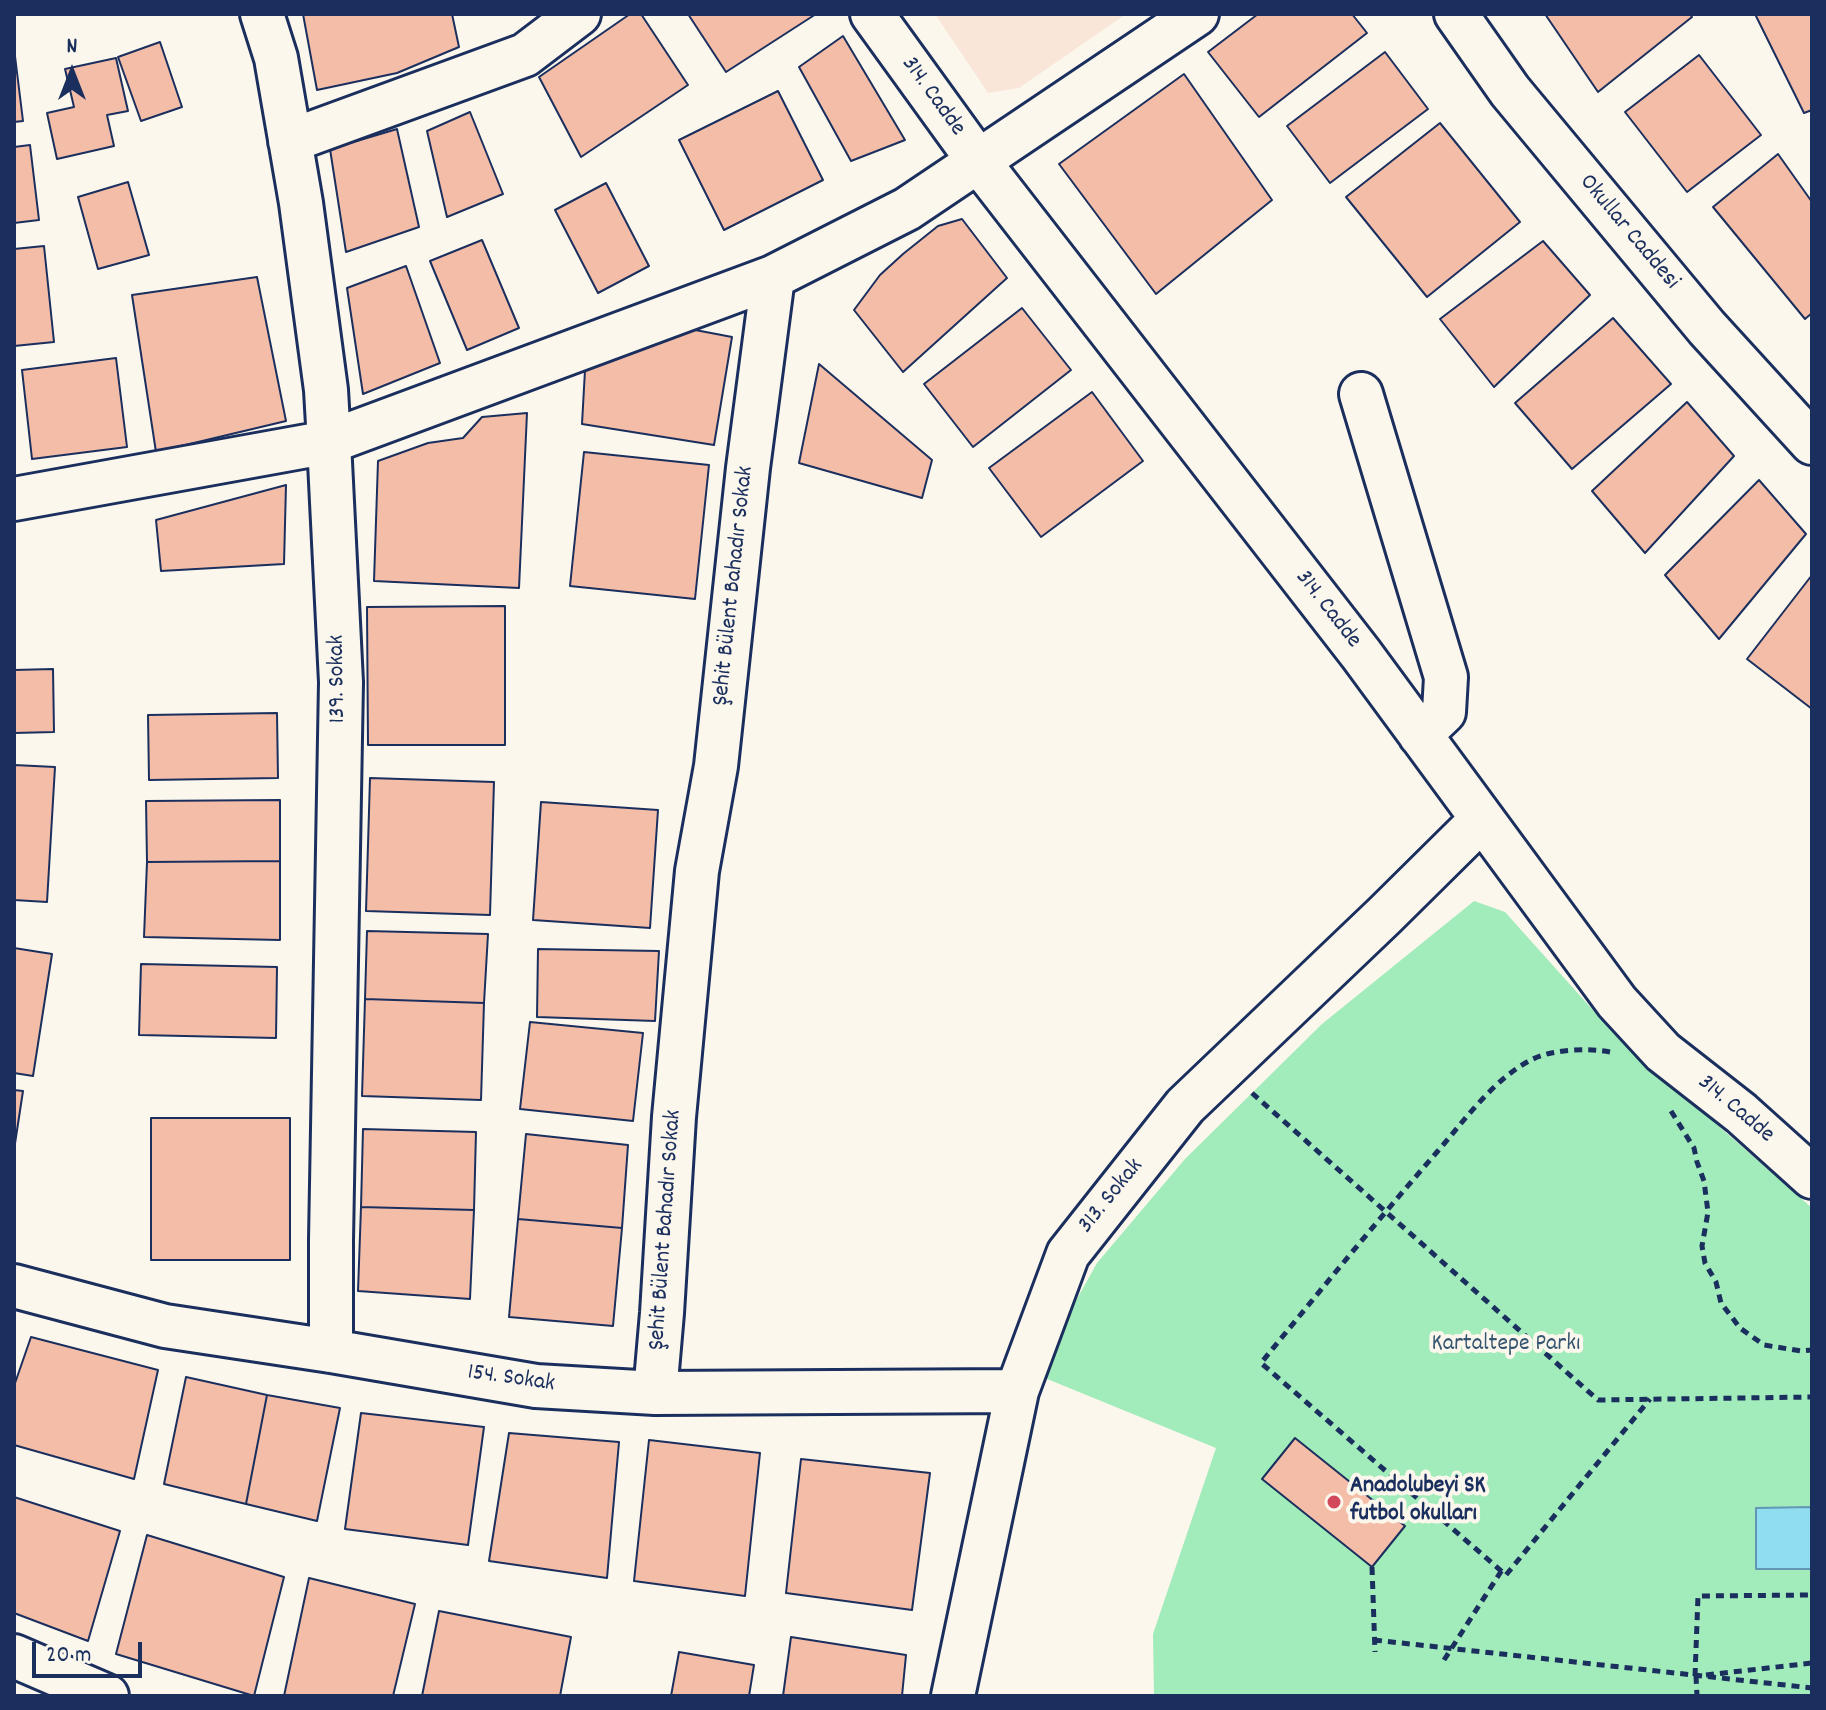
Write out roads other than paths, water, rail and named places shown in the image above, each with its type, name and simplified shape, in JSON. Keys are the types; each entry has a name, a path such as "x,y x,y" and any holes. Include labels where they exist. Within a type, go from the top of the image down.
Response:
{"street":[{"name":"139. Sokak","path":"262,14 276,58 301,203 324,374 329,442 341,682 331,1351"},
{"path":"290,141 525,55 579,14"},
{"name":"314. Cadde","path":"872,14 979,162 1361,654 1617,1002 1663,1052 1741,1113 1812,1177"},
{"path":"14,499 329,442 773,277 907,209 1197,14"},
{"name":"Okullar Caddesi","path":"1456,14 1510,91 1539,126 1707,328 1812,443"},
{"name":"Şehit Bülent Bahadır Sokak","path":"655,1393 674,1117 697,871 716,766 748,468 773,277"},
{"path":"1361,394 1446,677 1444,712 1420,735"},
{"name":"313. Sokak","path":"953,1696 1017,1391 1068,1254 1185,1106 1482,819"},
{"name":"154. Sokak","path":"14,1286 165,1326 536,1386 655,1393 1017,1391"},
{"path":"14,1656 107,1696"}],"water":[{"path":"1812,1507 1812,1569 1756,1569 1756,1508"}],"place":[{"name":"Anadolubeyi SK futbol okulları","path":"1334,1502"}],"park label":[{"name":"Kartaltepe Parkı","path":"1506,1346"}]}
